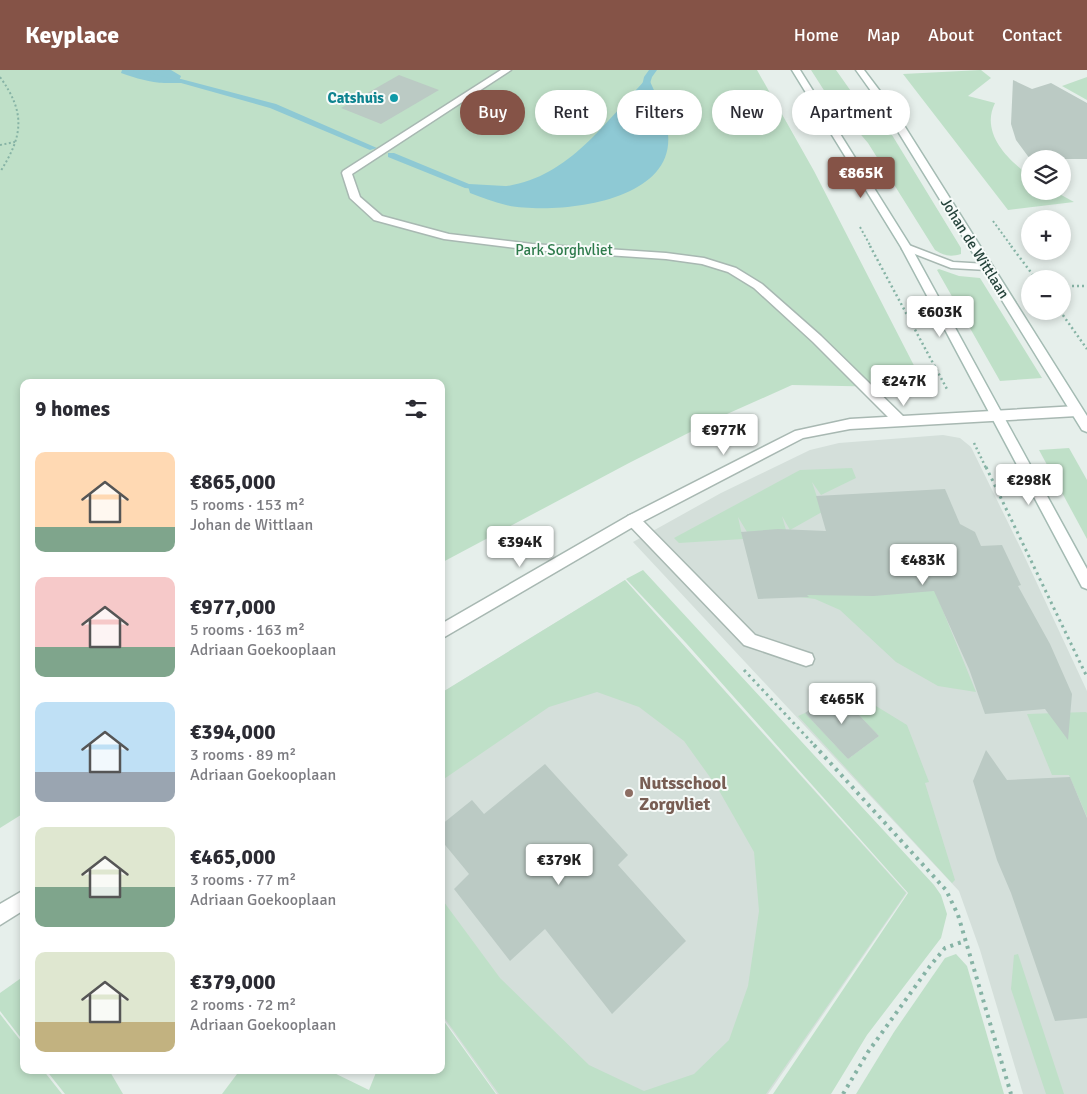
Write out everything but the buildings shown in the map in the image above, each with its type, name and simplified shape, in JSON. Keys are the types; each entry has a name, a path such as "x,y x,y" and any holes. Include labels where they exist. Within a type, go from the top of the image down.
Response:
{"main road":[{"path":"507,70 347,173 355,198 378,218 448,237 532,247 666,256 712,263 732,270 758,286 810,332 900,421"},
{"path":"796,70 906,247 1087,583"},
{"name":"Johan de Wittlaan","path":"860,70 890,111 1087,427"},
{"path":"906,247 951,265 987,267"},
{"path":"445,630 614,530 800,434 850,424 1077,411"},
{"path":"633,520 750,640 806,659"},
{"path":"0,915 20,902"}],"path":[{"path":"0,77 10,89 18,106 18,125 14,149 0,172"},
{"path":"0,145 15,142"},
{"path":"858,224 947,389"},
{"path":"1071,286 1087,286"},
{"path":"1066,320 1087,349"},
{"path":"961,417 1087,677"},
{"path":"742,667 909,846 946,890 958,915 1011,1094"},
{"path":"843,1094 868,1052 930,966 945,948 965,941"}],"shaded area":[{"path":"943,435 960,438 971,447 1087,691 1087,1094 1023,1094 980,950 959,891 633,542 721,493 810,450 839,443"},
{"name":"Nutsschool Zorgvliet","path":"625,580 907,893 768,1094 497,1094 445,1021 445,691"}],"green space":[{"name":"Park Sorghvliet","path":"0,70 757,70 768,90 712,90 712,135 782,135 782,114 814,171 924,385 892,387 792,385 718,418 629,463 445,561 445,379 20,379 20,816 0,828"},
{"path":"811,70 836,70 850,90 824,90"},
{"path":"981,70 991,78 968,96 995,103 991,114 991,125 994,135 1005,154 1021,169 1021,200 1070,200 1074,202 1008,210 903,74"},
{"path":"1087,77 1087,100 1062,86"},
{"path":"861,135 892,135 961,248 961,254 941,254 935,250"},
{"path":"937,270 959,276 980,278 1042,378 1000,381"},
{"path":"1069,448 1087,480 1087,539 1039,450"},
{"path":"852,468 856,478 821,495 812,482 822,512 790,530 782,516 786,530 747,532 738,517 743,539 679,543 674,538 800,470"},
{"path":"643,570 934,885 941,895 947,914 941,938 867,1035 831,1094 773,1094 908,893 686,643 626,579"},
{"path":"928,574 976,692 938,686 896,662 840,610 815,599 783,595"},
{"path":"625,580 906,893 766,1094 499,1094 445,1019 445,903 500,978 589,1065 644,1091 694,1074 729,1040 748,986 759,911 754,852 717,787 684,741 639,707 597,692 549,707 445,778 445,691"},
{"path":"840,684 907,725 929,782 925,783 955,880 952,883 798,716 805,713 848,759 879,736 836,691"},
{"path":"1086,712 1087,817 1069,775 1052,775 1027,714"},
{"path":"956,954 967,966 1004,1094 856,1094 894,1032 945,958"},
{"path":"1018,954 1064,1094 1046,1094 1011,989 1014,955"},
{"path":"20,979 20,1037 0,1011 0,993"},
{"path":"0,1014 20,1040 20,1074 46,1074 62,1094 0,1094"},
{"path":"445,1023 496,1094 222,1094 237,1074 336,1074 369,1090 375,1074 445,1074"},
{"path":"49,1074 111,1074 123,1094 65,1094"}],"water":[{"path":"122,70 171,70 181,76 179,81 181,81 151,82 121,73"},
{"path":"648,77 654,90 636,90"},
{"path":"617,111 617,135 668,135 665,158 652,176 632,190 607,200 552,208 527,208 506,205 470,193 468,186 499,187 526,182 549,171 571,157 595,135 607,135 607,122"}],"waterway":[{"path":"135,70 167,81 181,81 273,106 373,148"},
{"path":"644,90 648,77 653,70"},
{"path":"391,155 468,186 505,189"}],"place":[{"name":"Catshuis","path":"394,98"},
{"name":"Nutsschool Zorgvliet","path":"629,793"}]}
